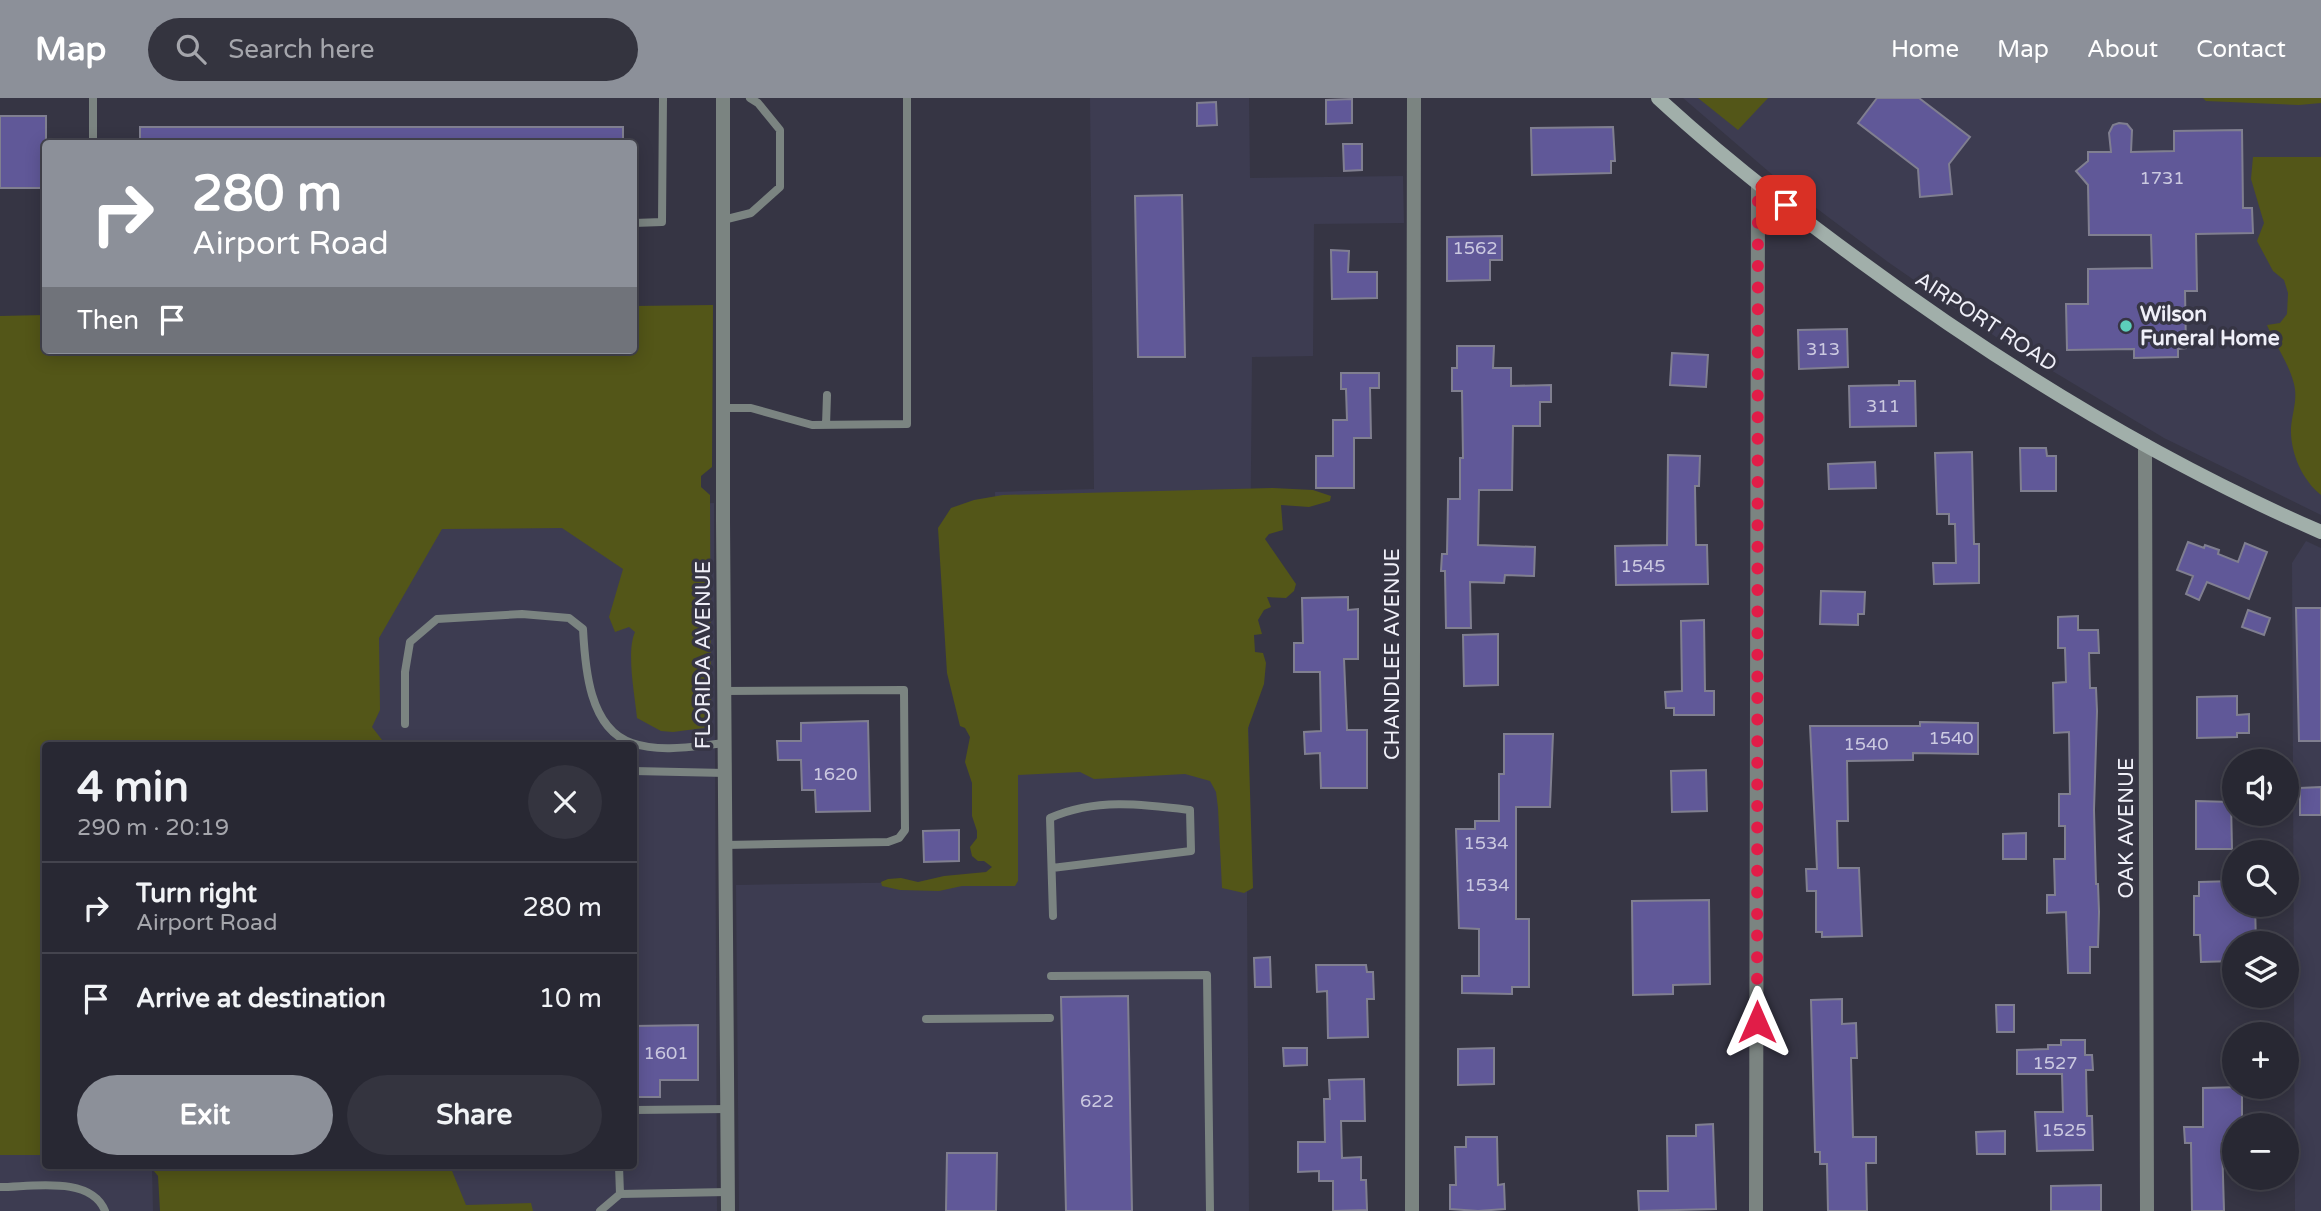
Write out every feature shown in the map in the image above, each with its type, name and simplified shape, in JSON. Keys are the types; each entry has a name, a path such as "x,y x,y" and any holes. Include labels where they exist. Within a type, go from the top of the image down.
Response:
{"main road":[{"name":"AIRPORT ROAD","path":"1658,98 1758,184 1832,241 2031,378 2145,445 2321,532"}],"street":[{"name":"FLORIDA AVENUE","path":"723,98 728,1211"},
{"name":"CHANDLEE AVENUE","path":"1412,1211 1414,98"},
{"path":"1756,1211 1758,184"},
{"name":"OAK AVENUE","path":"2145,445 2147,1211"}],"lane":[{"path":"93,98 93,140"},
{"path":"637,223 662,222 663,98"},
{"path":"723,220 751,213 780,187 780,130 758,103 750,98"},
{"path":"723,408 751,408 801,423 907,424 907,98"},
{"path":"826,425 827,395"},
{"path":"405,724 405,672 410,642 437,619 522,614 569,618 583,629 584,656 591,692 606,725 630,742"},
{"path":"724,691 904,690 905,830 899,838 888,842 726,845"},
{"path":"637,744 670,748 724,743"},
{"path":"637,771 725,773"},
{"path":"1052,868 1191,851 1190,810 1102,803 1068,810 1050,818 1053,916"},
{"path":"1051,976 1207,975 1210,1211"},
{"path":"926,1019 1050,1018"},
{"path":"637,1110 727,1110"},
{"path":"619,1169 620,1194"},
{"path":"0,1187 75,1186 91,1192 102,1203 105,1211"},
{"path":"600,1211 620,1194 728,1192"}],"shaded area":[{"path":"1090,98 1249,98 1250,178 1403,176 1404,223 1314,224 1313,356 1252,357 1247,902 1249,1211 739,1211 736,885 1000,881 995,492 1094,489"},
{"path":"1683,98 2321,98 2321,515 2164,438 1996,337 1888,262 1775,177"},
{"path":"1698,98 1768,98 1738,130"},
{"path":"2203,98 2321,98 2321,103 2299,105 2206,101"},
{"path":"2253,157 2321,157 2321,495 2308,482 2295,456 2291,437 2294,384 2267,325 2280,323 2287,314 2288,293 2284,280 2273,271 2257,241 2264,223 2251,179"},
{"path":"713,305 712,467 701,476 701,487 710,495 711,727 661,731 637,718 631,662 635,632 629,627 615,632 609,617 623,569 562,528 442,529 379,638 380,710 372,727 384,742 42,742 42,1155 0,1155 0,316 42,315 42,354 637,354 637,306"},
{"path":"1273,488 1313,490 1331,496 1330,501 1309,507 1281,505 1283,530 1269,534 1265,539 1296,584 1294,591 1286,598 1267,597 1271,607 1264,610 1258,620 1262,634 1254,635 1255,652 1263,653 1266,663 1264,684 1248,728 1253,888 1244,893 1222,888 1218,808 1216,792 1210,781 1185,774 1094,779 1080,772 1018,775 1018,881 1015,886 962,886 939,891 900,890 882,886 881,882 888,879 901,878 918,882 944,876 986,872 992,867 972,856 970,847 977,838 977,831 972,816 972,783 965,762 970,737 965,728 960,726 947,673 938,528 951,508 974,500 1003,495"},
{"path":"714,503 717,1211 368,1211 367,1169 637,1169 637,742 362,742 359,508"},
{"path":"2306,541 2321,548 2321,1211 2295,1211 2295,1190 2299,1190 2299,1113 2295,1113 2294,1099 2299,1099 2299,1022 2294,1022 2294,1008 2299,1008 2299,931 2294,931 2294,917 2299,917 2299,840 2293,840 2293,826 2299,826 2299,749 2293,749 2292,563"},
{"path":"42,1142 42,1169 152,1169 153,1211 0,1211 0,1143"},
{"path":"152,1169 451,1169 466,1205 531,1203 533,1211 160,1211 158,1176"}],"building":[{"path":"1877,98 1919,98 1970,137 1949,164 1952,194 1920,197 1918,169 1858,123"},
{"path":"1352,99 1352,123 1326,124 1326,100"},
{"path":"1216,102 1217,125 1197,126 1197,103"},
{"path":"0,116 46,116 46,140 42,140 42,188 0,188"},
{"path":"2127,124 2132,130 2131,152 2174,151 2174,131 2242,130 2243,208 2252,208 2253,233 2196,234 2197,291 2185,291 2186,348 2178,349 2178,357 2134,358 2134,349 2067,350 2066,304 2088,304 2088,269 2152,268 2151,235 2089,235 2088,185 2076,171 2088,161 2088,152 2111,152 2109,133 2113,125"},
{"path":"140,127 623,127 623,140 140,140"},
{"path":"1613,127 1615,161 1611,161 1611,173 1532,175 1531,128"},
{"path":"1343,144 1362,144 1362,170 1344,171"},
{"path":"1182,195 1185,357 1138,357 1135,196"},
{"path":"1502,236 1502,260 1490,260 1490,280 1447,281 1447,237"},
{"path":"1331,250 1349,251 1348,272 1377,272 1377,298 1332,299"},
{"path":"1847,329 1848,367 1799,369 1798,330"},
{"path":"1457,346 1494,346 1493,368 1511,368 1511,386 1551,385 1551,402 1540,402 1540,426 1513,426 1512,490 1479,490 1478,545 1535,547 1534,576 1505,575 1504,583 1470,582 1471,628 1446,628 1445,571 1441,571 1442,554 1447,554 1448,499 1460,499 1460,458 1463,458 1462,391 1452,391 1452,368 1457,368"},
{"path":"1672,353 1708,355 1706,387 1670,385"},
{"path":"1341,373 1379,373 1379,388 1370,388 1371,438 1354,438 1354,488 1316,488 1316,456 1333,456 1333,420 1347,420 1346,389 1341,389"},
{"path":"1899,381 1915,381 1916,426 1850,427 1849,386 1899,385"},
{"path":"2020,448 2046,448 2047,456 2056,456 2056,491 2021,491"},
{"path":"1972,452 1974,544 1979,544 1979,583 1934,584 1933,563 1956,563 1955,524 1949,524 1949,514 1937,514 1935,453"},
{"path":"1668,455 1700,456 1699,486 1695,486 1696,545 1707,545 1708,584 1616,585 1615,546 1667,545"},
{"path":"1875,462 1876,488 1829,489 1828,464"},
{"path":"2188,542 2219,550 2218,554 2238,562 2245,543 2267,552 2249,599 2207,582 2199,600 2186,594 2193,576 2177,570"},
{"path":"1821,591 1865,592 1864,614 1858,614 1858,625 1820,624"},
{"path":"1348,597 1348,610 1358,609 1358,659 1344,659 1347,730 1367,730 1367,788 1321,788 1320,753 1305,754 1304,732 1321,731 1320,672 1294,672 1294,643 1303,643 1302,598"},
{"path":"2296,608 2321,608 2321,741 2299,741"},
{"path":"2248,610 2270,618 2264,635 2242,627"},
{"path":"2078,616 2078,630 2098,630 2099,653 2089,653 2090,688 2096,688 2097,711 2094,810 2099,912 2098,947 2090,947 2090,973 2068,973 2066,912 2047,913 2047,895 2055,895 2054,859 2065,859 2065,826 2059,826 2059,794 2070,794 2069,732 2054,733 2053,683 2066,682 2065,648 2058,648 2058,617"},
{"path":"1704,620 1705,691 1714,691 1714,715 1674,715 1674,708 1666,708 1665,692 1682,691 1681,621"},
{"path":"1498,634 1498,685 1464,686 1463,635"},
{"path":"2237,696 2237,715 2249,714 2249,733 2237,733 2237,737 2197,738 2197,697"},
{"path":"868,721 870,811 816,812 815,790 802,790 801,760 778,760 777,741 801,741 801,723"},
{"path":"1920,722 1978,723 1978,754 1913,753 1913,760 1847,761 1848,821 1837,821 1838,868 1859,868 1862,936 1822,937 1822,932 1816,932 1816,891 1807,891 1806,869 1817,869 1810,726 1920,726"},
{"path":"1504,734 1553,734 1550,807 1516,807 1516,919 1529,919 1529,987 1512,987 1512,994 1462,993 1462,976 1479,976 1479,929 1459,928 1456,829 1475,829 1475,821 1499,821 1499,774 1504,774"},
{"path":"1706,770 1707,811 1672,812 1671,771"},
{"path":"2321,787 2321,815 2300,815 2300,788"},
{"path":"2196,801 2222,802 2222,826 2232,826 2232,840 2222,840 2222,849 2196,849"},
{"path":"959,830 959,861 924,862 923,831"},
{"path":"2026,833 2026,859 2003,859 2003,834"},
{"path":"2222,881 2222,917 2255,917 2256,931 2222,931 2222,961 2201,962 2200,935 2194,935 2194,896 2199,896 2199,882"},
{"path":"1709,900 1710,984 1673,985 1673,994 1633,995 1632,901"},
{"path":"1270,957 1271,987 1255,987 1254,958"},
{"path":"1316,965 1366,965 1367,972 1373,972 1374,999 1367,999 1368,1037 1328,1038 1327,991 1317,992"},
{"path":"1128,996 1132,1211 1066,1211 1061,997"},
{"path":"1842,999 1842,1024 1856,1023 1857,1058 1851,1058 1853,1137 1876,1137 1876,1163 1866,1163 1867,1211 1828,1211 1827,1164 1820,1164 1820,1152 1815,1152 1811,1000"},
{"path":"1996,1005 2014,1005 2014,1032 1997,1032"},
{"path":"698,1025 698,1080 660,1080 660,1097 637,1097 637,1026"},
{"path":"2061,1040 2085,1040 2085,1055 2092,1055 2093,1070 2086,1070 2087,1116 2092,1116 2093,1150 2037,1151 2035,1112 2063,1112 2062,1074 2017,1074 2017,1050 2048,1049 2048,1045 2061,1045"},
{"path":"1283,1048 1307,1048 1307,1065 1284,1066"},
{"path":"1494,1048 1494,1084 1458,1085 1458,1049"},
{"path":"1364,1079 1365,1121 1341,1121 1342,1158 1361,1157 1361,1180 1366,1180 1367,1210 1333,1211 1333,1181 1319,1181 1319,1171 1298,1172 1298,1142 1325,1142 1324,1099 1330,1099 1329,1080"},
{"path":"2203,1088 2222,1088 2222,1099 2242,1099 2242,1113 2222,1113 2224,1211 2192,1211 2191,1143 2185,1143 2184,1127 2203,1127"},
{"path":"1713,1124 1716,1209 1639,1211 1638,1191 1668,1191 1667,1136 1696,1136 1696,1125"},
{"path":"2005,1131 2005,1154 1977,1154 1976,1132"},
{"path":"1466,1137 1497,1137 1498,1185 1504,1184 1505,1209 1450,1209 1450,1185 1456,1185 1455,1147 1466,1147"},
{"path":"947,1153 997,1153 996,1211 946,1211"},
{"path":"2101,1185 2101,1211 2051,1211 2051,1186"}],"place":[{"name":"Wilson Funeral Home","path":"2126,326"}],"route":[{"path":"1757,1022 1758,184 1786,205"}]}
